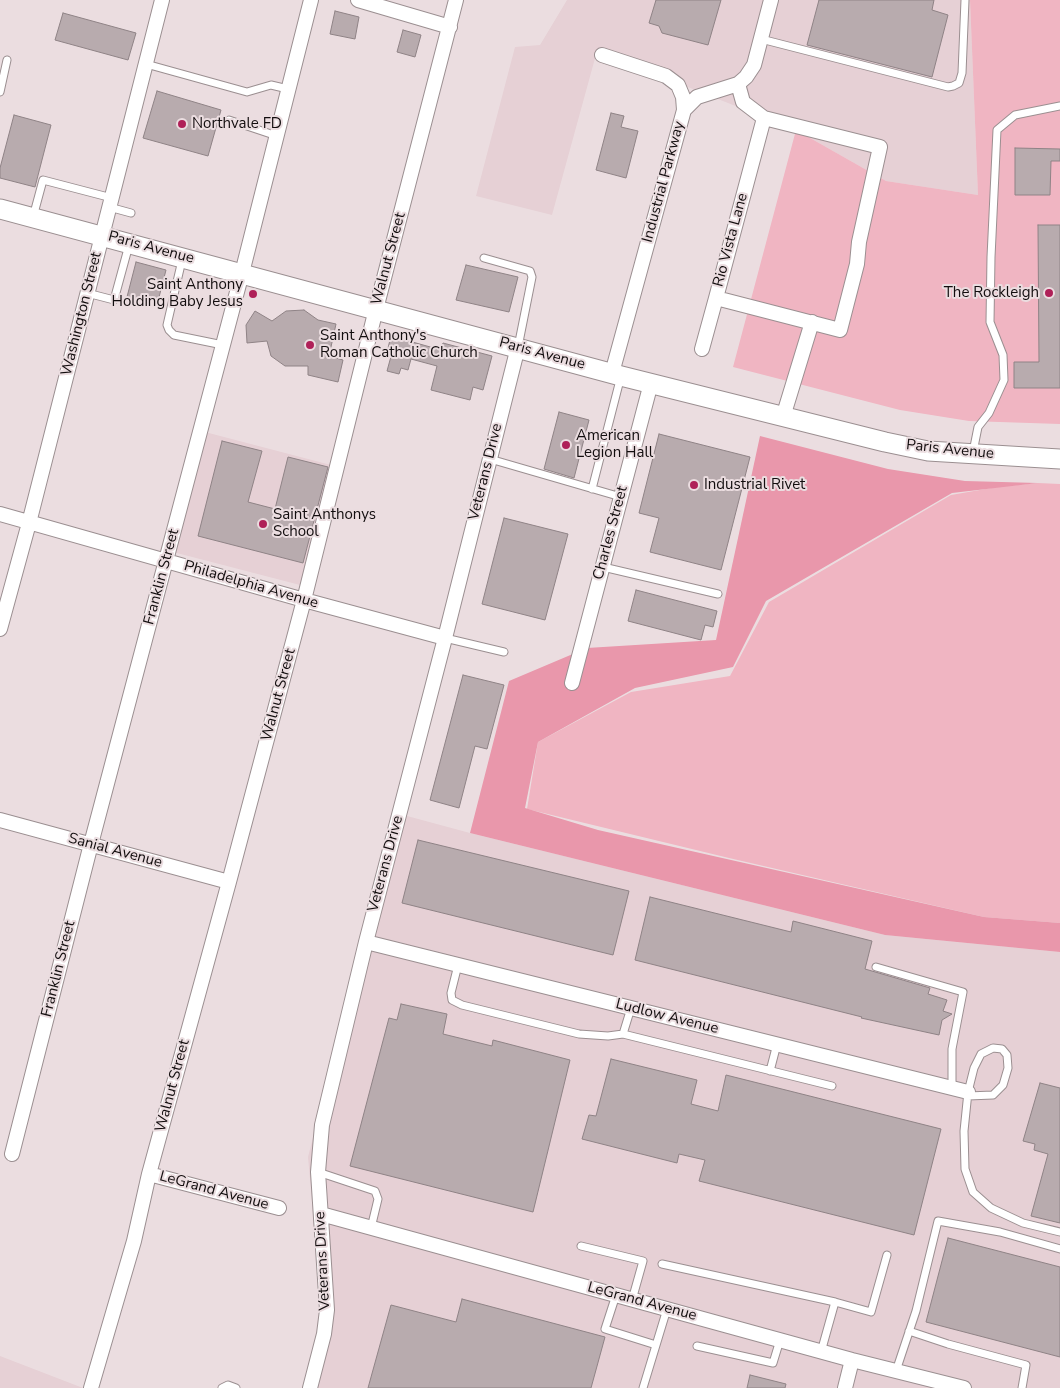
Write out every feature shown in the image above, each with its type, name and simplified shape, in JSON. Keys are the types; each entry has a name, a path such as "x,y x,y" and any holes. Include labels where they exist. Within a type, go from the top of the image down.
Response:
{"street":[{"name":"Washington Street","path":"0,629 29,523 162,0"},
{"name":"Franklin Street","path":"12,1154 91,844 242,274 311,0"},
{"path":"358,0 450,27"},
{"name":"Walnut Street","path":"91,1388 134,1240 304,600 376,309 456,0"},
{"path":"764,118 743,102 738,84 746,77 754,65 771,0"},
{"path":"602,55 666,76 678,85 683,97 684,110"},
{"name":"Industrial Parkway","path":"617,374 684,110 697,97 738,84"},
{"name":"Rio Vista Lane","path":"764,118 880,147 859,242 857,264 840,330 716,298 764,118"},
{"name":"Paris Avenue","path":"0,209 651,383 885,442 928,451 1060,459"},
{"path":"702,349 716,298"},
{"path":"783,416 812,322"},
{"name":"Veterans Drive","path":"310,1388 324,1334 327,1310 318,1172 322,1125 366,942 518,347"},
{"name":"Charles Street","path":"572,683 651,383"},
{"name":"Philadelphia Avenue","path":"0,514 445,638"},
{"name":"Sanial Avenue","path":"0,820 229,882"},
{"name":"Ludlow Avenue","path":"366,942 952,1088 968,1094"},
{"name":"LeGrand Avenue","path":"150,1174 279,1208"},
{"name":"LeGrand Avenue","path":"321,1214 821,1352 964,1388"},
{"path":"845,1388 852,1360"}],"lane":[{"path":"761,39 948,87 958,83 962,73 964,0"},
{"path":"0,92 8,60"},
{"path":"146,64 247,92 271,85 288,90"},
{"path":"973,455 978,427 989,412 1004,380 1003,355 990,322 997,130 1015,115 1060,106"},
{"path":"229,120 277,136"},
{"path":"33,217 42,180 110,203 131,213"},
{"path":"87,293 114,300 129,242"},
{"path":"182,257 167,325 168,330 174,335 223,345"},
{"path":"484,258 530,271 532,277 518,347"},
{"path":"592,489 617,374"},
{"path":"490,459 621,497"},
{"path":"602,567 718,594"},
{"path":"445,638 504,652"},
{"path":"458,965 451,994 452,1000 462,1005 579,1034 608,1036 623,1034 832,1086"},
{"path":"876,967 963,992 952,1049 952,1088"},
{"path":"623,1034 631,1008"},
{"path":"770,1071 777,1044"},
{"path":"968,1094 993,1095 1003,1085 1008,1068 1007,1055 1002,1049 993,1048 981,1054 974,1068 968,1094 964,1131 965,1169 973,1192 991,1208 1023,1223 1060,1232"},
{"path":"318,1172 375,1191 378,1199 371,1228"},
{"path":"896,1371 916,1311 938,1221 1000,1232 1060,1249"},
{"path":"581,1246 643,1261 632,1300"},
{"path":"662,1264 835,1302 871,1312 887,1255"},
{"path":"616,1295 605,1329 656,1344"},
{"path":"821,1352 835,1302"},
{"path":"643,1388 667,1309"},
{"path":"909,1332 1026,1365 1022,1388"},
{"path":"697,1346 773,1363 780,1340"},
{"path":"222,1388 228,1386 236,1388"}],"shaded area":[{"path":"567,0 970,0 978,195 886,181 796,130 597,51 552,215 476,196 515,47 540,45"},
{"path":"970,0 1060,0 1060,424 969,421 900,410 733,367 796,130 886,181 978,195"},
{"path":"205,432 331,465 300,585 173,552"},
{"path":"760,436 888,469 965,481 1038,483 952,493 766,601 733,667 635,688 538,742 525,808 598,830 984,917 1060,923 1060,952 885,935 470,833 509,681 587,648 716,640"},
{"path":"1038,483 1060,484 1060,923 984,917 527,809 538,742 631,692 730,676 769,602 951,495 997,487"},
{"path":"396,813 885,935 1060,952 1060,1388 310,1388 324,1334 308,1157"},
{"path":"0,1356 83,1388 0,1388"}],"building":[{"path":"656,0 721,0 708,45 662,33 659,26 649,23"},
{"path":"819,0 934,0 932,10 948,15 932,77 807,45"},
{"path":"335,11 359,17 355,39 330,34"},
{"path":"63,13 136,33 128,60 55,40"},
{"path":"403,30 421,35 415,57 397,52"},
{"name":"Northvale FD","path":"157,91 221,110 208,156 143,138"},
{"path":"611,113 624,116 621,127 638,131 626,178 596,170"},
{"path":"14,115 51,125 35,187 0,178 0,168"},
{"path":"1015,148 1060,149 1060,161 1051,161 1050,195 1015,195"},
{"name":"The Rockleigh","path":"1038,225 1060,225 1060,388 1014,388 1014,362 1039,362"},
{"path":"136,262 166,270 157,305 127,297"},
{"path":"466,265 518,277 509,312 456,300"},
{"path":"304,310 318,320 336,324 329,356 343,360 338,382 308,375 308,366 285,366 271,356 267,341 247,343 246,325 255,311 272,321 286,311"},
{"path":"391,336 441,350 443,343 492,356 483,390 473,387 470,400 431,390 437,366 411,359 408,370 401,368 399,374 387,371 393,349 388,348"},
{"name":"American Legion Hall","path":"559,412 589,420 574,478 544,469"},
{"name":"Industrial Rivet","path":"659,434 750,457 721,570 650,552 659,518 639,513"},
{"path":"222,441 262,451 248,502 275,509 288,457 328,467 303,563 198,536"},
{"path":"504,518 568,534 545,620 482,604"},
{"path":"636,590 717,611 713,627 705,625 701,640 628,621"},
{"path":"463,675 504,685 487,749 475,746 459,808 430,800"},
{"path":"418,840 629,891 613,955 402,903"},
{"path":"650,897 791,932 793,921 872,941 865,969 930,988 928,994 947,1000 943,1011 952,1014 942,1020 939,1035 861,1018 635,960"},
{"path":"401,1004 447,1014 443,1034 492,1046 493,1040 570,1060 533,1212 350,1166 389,1018 397,1020"},
{"path":"611,1059 697,1080 691,1104 718,1111 726,1075 941,1129 914,1235 699,1181 705,1160 679,1154 677,1163 582,1139 589,1115 596,1116"},
{"path":"1040,1083 1060,1088 1060,1223 1031,1216 1048,1154 1034,1150 1035,1144 1023,1141"},
{"path":"948,1238 1060,1267 1060,1357 926,1322"},
{"path":"462,1299 605,1337 591,1388 368,1388 391,1305 456,1322"},
{"path":"750,1375 786,1384 785,1388 747,1388"}],"place":[{"name":"Northvale FD","path":"182,124"},
{"name":"The Rockleigh","path":"1049,293"},
{"name":"Saint Anthony Holding Baby Jesus","path":"253,294"},
{"name":"Saint Anthony's Roman Catholic Church","path":"310,345"},
{"name":"American Legion Hall","path":"566,445"},
{"name":"Industrial Rivet","path":"694,485"},
{"name":"Saint Anthonys School","path":"263,524"}]}
